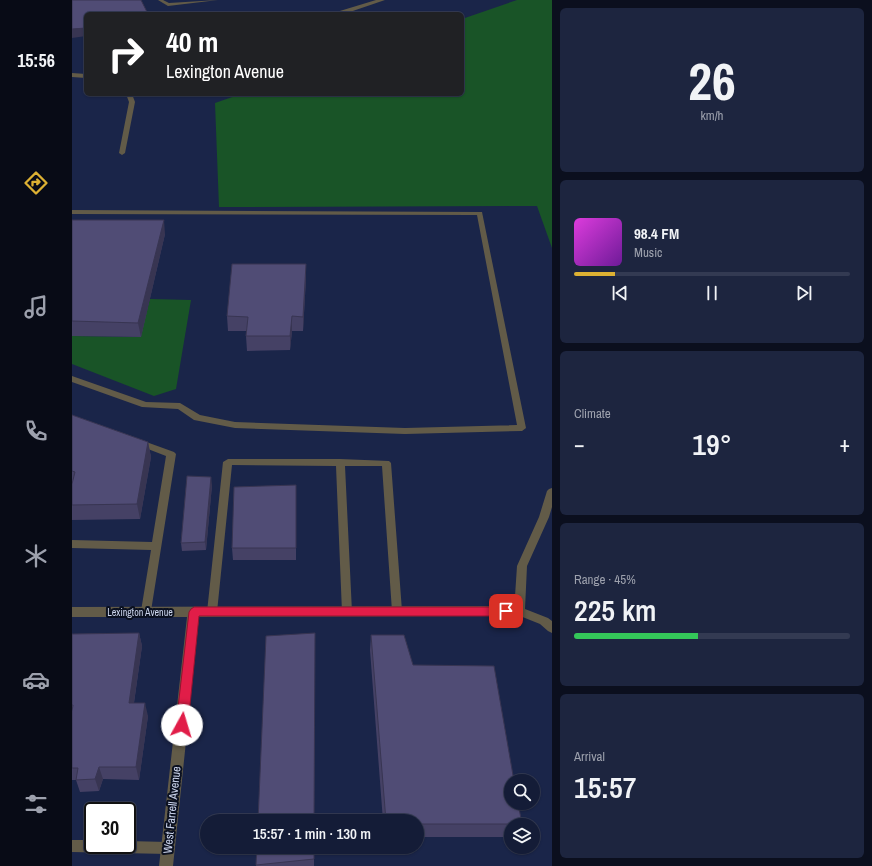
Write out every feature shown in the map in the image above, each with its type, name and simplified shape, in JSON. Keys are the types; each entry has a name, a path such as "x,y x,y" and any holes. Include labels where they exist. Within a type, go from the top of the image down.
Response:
{"street":[{"path":"346,12 382,0"},
{"path":"72,75 84,76"},
{"path":"122,153 132,102 130,96"},
{"name":"Lexington Avenue","path":"72,612 519,611"},
{"name":"West Farrell Avenue","path":"166,866 194,612"}],"lane":[{"path":"160,0 168,5 216,0"},
{"path":"72,212 480,213 522,428 405,431 235,425 197,418 180,406 145,405 72,379"},
{"path":"129,439 171,454 146,611"},
{"path":"212,612 228,462 386,463 397,611"},
{"path":"340,462 347,612"},
{"path":"552,491 544,517 522,566 519,611 544,621 552,628"},
{"path":"72,544 157,546"},
{"path":"72,846 168,848"}],"green space":[{"path":"517,0 552,0 552,248 537,206 219,207 215,103 235,96 464,96 464,18"},
{"path":"150,299 191,300 176,389 154,396 72,364 72,336 140,337"}],"building":[{"path":"72,0 141,0 147,12 84,12 84,28 72,29"},
{"path":"72,220 164,220 138,323 72,321"},
{"path":"232,264 306,264 303,317 292,316 290,336 246,336 248,317 227,316"},
{"path":"72,415 148,442 137,504 72,505 72,484 75,472 72,471"},
{"path":"187,476 211,477 205,542 181,543"},
{"path":"296,485 296,548 232,548 234,487"},
{"path":"139,633 129,703 145,703 136,767 99,767 95,779 76,780 78,768 72,768 72,634"},
{"path":"315,633 314,814 258,814 266,636"},
{"path":"371,635 404,635 413,665 494,666 513,774 504,774 504,810 519,810 521,818 504,818 504,824 424,824 424,814 385,814"},
{"path":"257,854 314,854 314,859 256,865"}],"route":[{"path":"182,725 194,612 506,611"}]}
